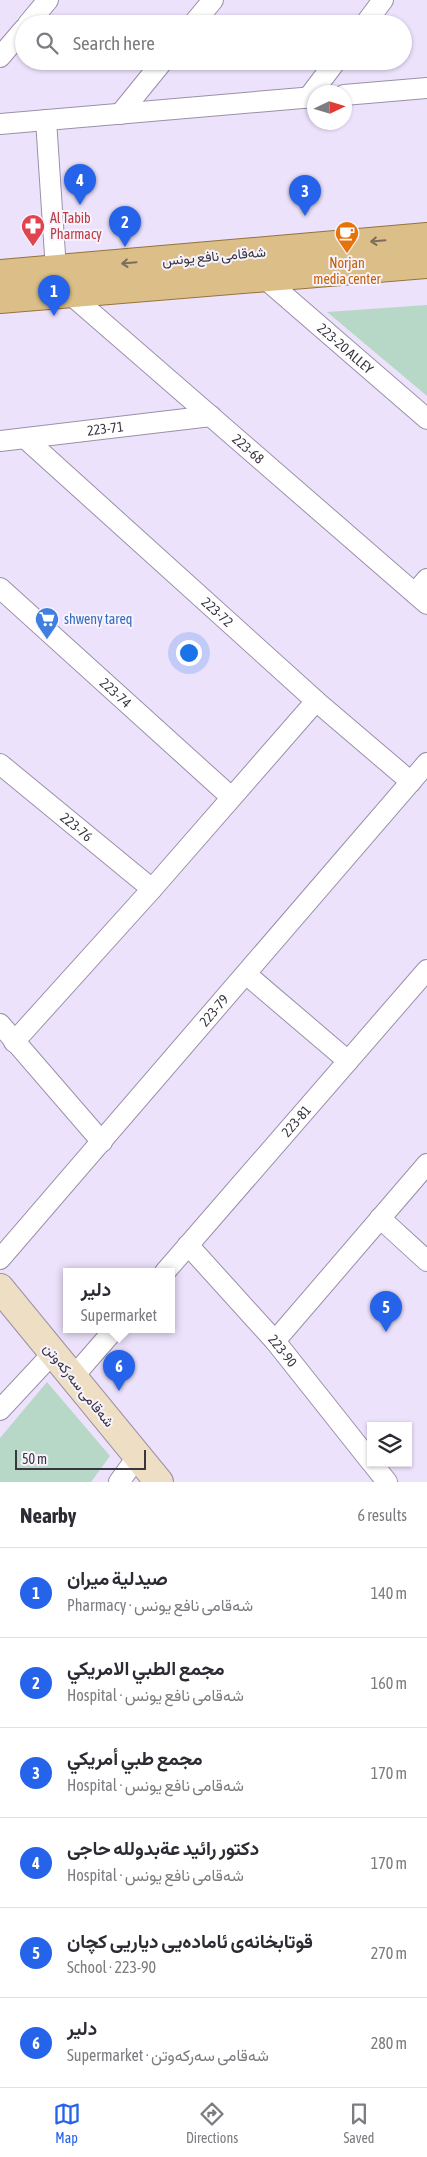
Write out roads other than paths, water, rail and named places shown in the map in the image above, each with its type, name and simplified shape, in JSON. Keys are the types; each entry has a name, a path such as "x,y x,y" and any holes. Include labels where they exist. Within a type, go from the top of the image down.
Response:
{"main road":[{"name":"شەقامی نافع یونس","path":"0,299 70,294 200,270 427,237"},
{"name":"شەقامی نافع یونس","path":"0,274 56,270 200,270 263,277 427,264"}],"street":[{"path":"36,15 48,0"},
{"path":"200,15 213,0"},
{"path":"372,15 383,0"},
{"path":"0,58 15,40"},
{"path":"120,114 156,70"},
{"path":"320,85 330,70"},
{"path":"352,94 427,88"},
{"path":"0,124 307,98"},
{"path":"46,120 56,270"},
{"name":"223-20 ALLEY","path":"263,277 427,419"},
{"name":"223-68","path":"70,294 211,416 423,592"},
{"name":"223-71","path":"0,441 211,416"},
{"name":"223-72","path":"26,438 316,702 411,782"},
{"name":"223-74","path":"0,588 231,797"},
{"path":"14,1042 152,889 316,702"},
{"name":"223-79","path":"0,1259 427,763"},
{"name":"223-76","path":"0,764 152,889"},
{"name":"223-81","path":"169,1268 427,970"},
{"path":"246,974 348,1061"},
{"path":"0,1024 102,1142"},
{"path":"275,1342 427,1164"},
{"path":"380,1218 427,1261"},
{"name":"223-90","path":"188,1246 275,1342 367,1457"},
{"name":"شەقامی سەرکەوتن","path":"0,1288 159,1482"},
{"path":"73,1377 111,1333"},
{"path":"0,1410 53,1353"},
{"path":"119,1482 138,1456"},
{"name":"223-90","path":"375,1467 387,1482"}],"place":[{"name":"دكتور رائيد عةبدولله حاجى","path":"80,205"},
{"name":"مجمع طبي أمریکي","path":"305,216"},
{"name":"Al Tabib Pharmacy","path":"33,247"},
{"name":"مجمع الطبي الامريكي","path":"125,247"},
{"name":"Norjan media center","path":"347,254"},
{"name":"صيدلية ميران","path":"54,316"},
{"name":"shweny tareq","path":"47,640"},
{"name":"قوتابخانەی ئامادەیی دیاریی کچان","path":"386,1332"},
{"name":"دلير","path":"119,1391"}]}
